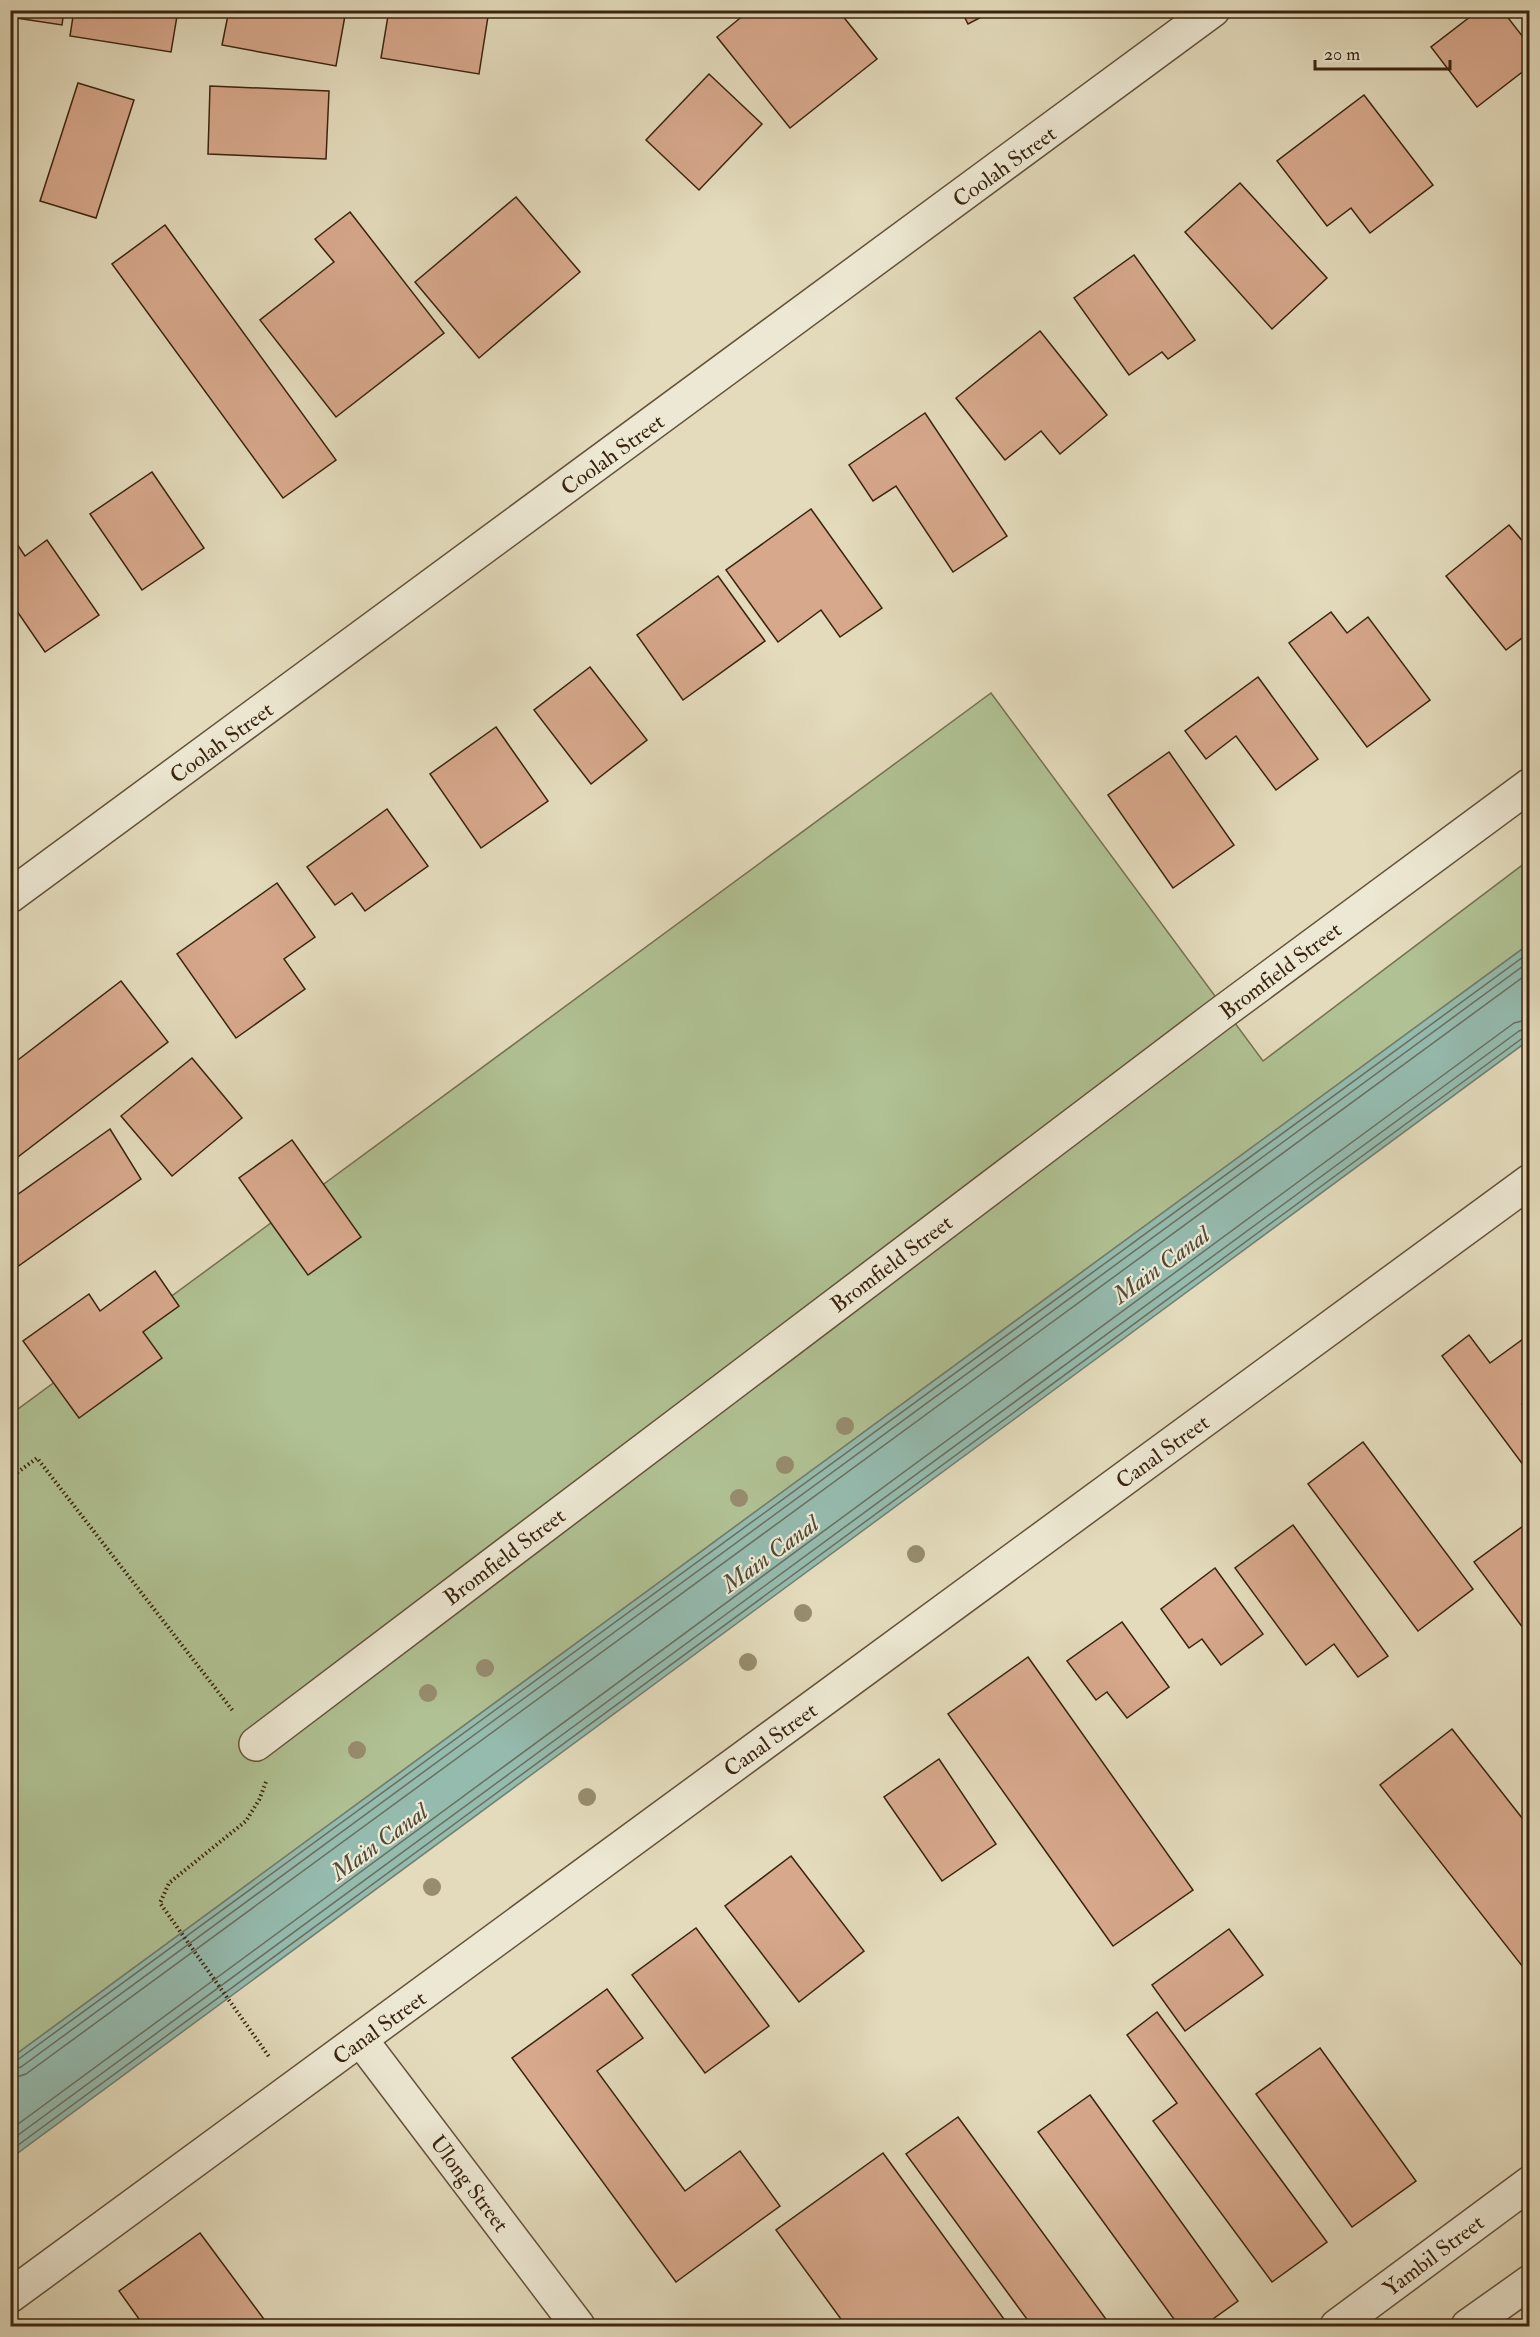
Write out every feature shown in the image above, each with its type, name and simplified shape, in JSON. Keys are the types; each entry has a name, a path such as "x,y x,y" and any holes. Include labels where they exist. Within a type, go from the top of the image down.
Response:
{"street":[{"name":"Coolah Street","path":"10,896 1214,10"},
{"name":"Bromfield Street","path":"256,1743 1216,1017 1530,785"},
{"name":"Canal Street","path":"10,2296 1530,1181"},
{"name":"Ulong Street","path":"361,2040 578,2326"},
{"name":"Yambil Street","path":"1337,2326 1530,2183"},
{"path":"1468,2326 1530,2282"}],"path":[{"path":"10,1479 37,1458 256,1743 263,1757 266,1781 259,1800 246,1821 169,1883 160,1903 270,2058"}],"green space":[{"path":"991,693 1263,1061 1529,860 1529,944 11,2058 10,1415"}],"water":[{"name":"Main Canal","path":"1529,944 1529,1040 11,2158 11,2058"}],"building":[{"path":"10,10 64,10 62,25 10,17"},
{"path":"74,10 178,10 171,52 70,36"},
{"path":"229,10 346,10 336,66 222,45"},
{"path":"389,10 489,10 479,74 381,58"},
{"path":"750,10 838,10 877,59 790,128 717,37"},
{"path":"961,10 995,10 968,24"},
{"path":"1479,10 1502,10 1530,46 1530,66 1477,107 1431,47"},
{"path":"709,74 762,124 699,190 646,140"},
{"path":"78,83 134,100 96,218 40,201"},
{"path":"210,86 329,91 326,159 208,154"},
{"path":"1364,95 1433,185 1370,233 1351,208 1327,226 1277,161"},
{"path":"1240,183 1327,278 1272,329 1185,232"},
{"path":"516,197 580,272 479,358 415,282"},
{"path":"350,212 444,333 336,417 260,320 334,262 315,239"},
{"path":"165,225 336,460 283,498 112,264"},
{"path":"1134,255 1195,340 1168,359 1162,352 1129,375 1074,298"},
{"path":"1040,331 1107,415 1060,454 1041,431 1005,460 956,398"},
{"path":"925,413 1007,536 953,572 896,486 873,501 849,465"},
{"path":"152,472 204,548 142,590 90,514"},
{"path":"811,509 882,608 840,637 821,610 778,642 726,570"},
{"path":"1509,525 1530,550 1530,632 1506,650 1446,576"},
{"path":"13,538 25,556 47,540 99,615 45,652 10,601 10,540"},
{"path":"718,576 765,641 683,700 637,635"},
{"path":"1331,612 1347,633 1368,617 1430,700 1367,747 1289,643"},
{"path":"590,667 647,740 591,784 534,710"},
{"path":"1258,677 1318,759 1276,790 1236,736 1206,759 1185,731"},
{"path":"496,727 548,801 481,848 430,774"},
{"path":"1169,752 1234,845 1173,888 1108,795"},
{"path":"387,809 428,866 365,911 352,893 335,905 307,867"},
{"path":"277,883 315,937 284,959 305,989 236,1038 177,954"},
{"path":"121,981 168,1042 10,1163 10,1066"},
{"path":"192,1058 242,1118 172,1176 121,1116"},
{"path":"110,1129 141,1179 10,1272 10,1200"},
{"path":"292,1140 361,1237 308,1275 239,1178"},
{"path":"155,1271 179,1306 143,1332 162,1358 79,1418 23,1341 89,1294 100,1311"},
{"path":"1530,1334 1530,1399 1522,1404 1530,1414 1530,1474 1442,1356 1469,1335 1490,1363"},
{"path":"1363,1442 1473,1589 1418,1631 1308,1484"},
{"path":"1530,1521 1530,1635 1529,1636 1474,1562"},
{"path":"1293,1525 1388,1656 1358,1677 1334,1644 1306,1665 1235,1568"},
{"path":"1215,1568 1263,1634 1221,1665 1202,1639 1189,1648 1161,1609"},
{"path":"1122,1622 1169,1687 1127,1718 1107,1692 1096,1700 1067,1661"},
{"path":"1028,1657 1193,1890 1113,1946 948,1714"},
{"path":"1452,1729 1530,1828 1530,1976 1380,1785"},
{"path":"939,1759 996,1844 942,1881 884,1797"},
{"path":"791,1856 864,1951 799,2002 725,1906"},
{"path":"696,1928 769,2026 705,2073 632,1975"},
{"path":"1229,1929 1263,1975 1185,2031 1152,1985"},
{"path":"607,1989 643,2038 597,2071 685,2191 740,2151 780,2206 676,2282 512,2058"},
{"path":"1157,2012 1327,2242 1272,2282 1153,2121 1177,2103 1127,2035"},
{"path":"1320,2048 1416,2181 1352,2227 1256,2094"},
{"path":"1090,2095 1238,2301 1203,2326 1179,2326 1038,2132"},
{"path":"958,2117 1111,2326 1032,2326 906,2154"},
{"path":"883,2153 1009,2326 846,2326 776,2230"},
{"path":"200,2233 269,2326 144,2326 119,2291"}]}
